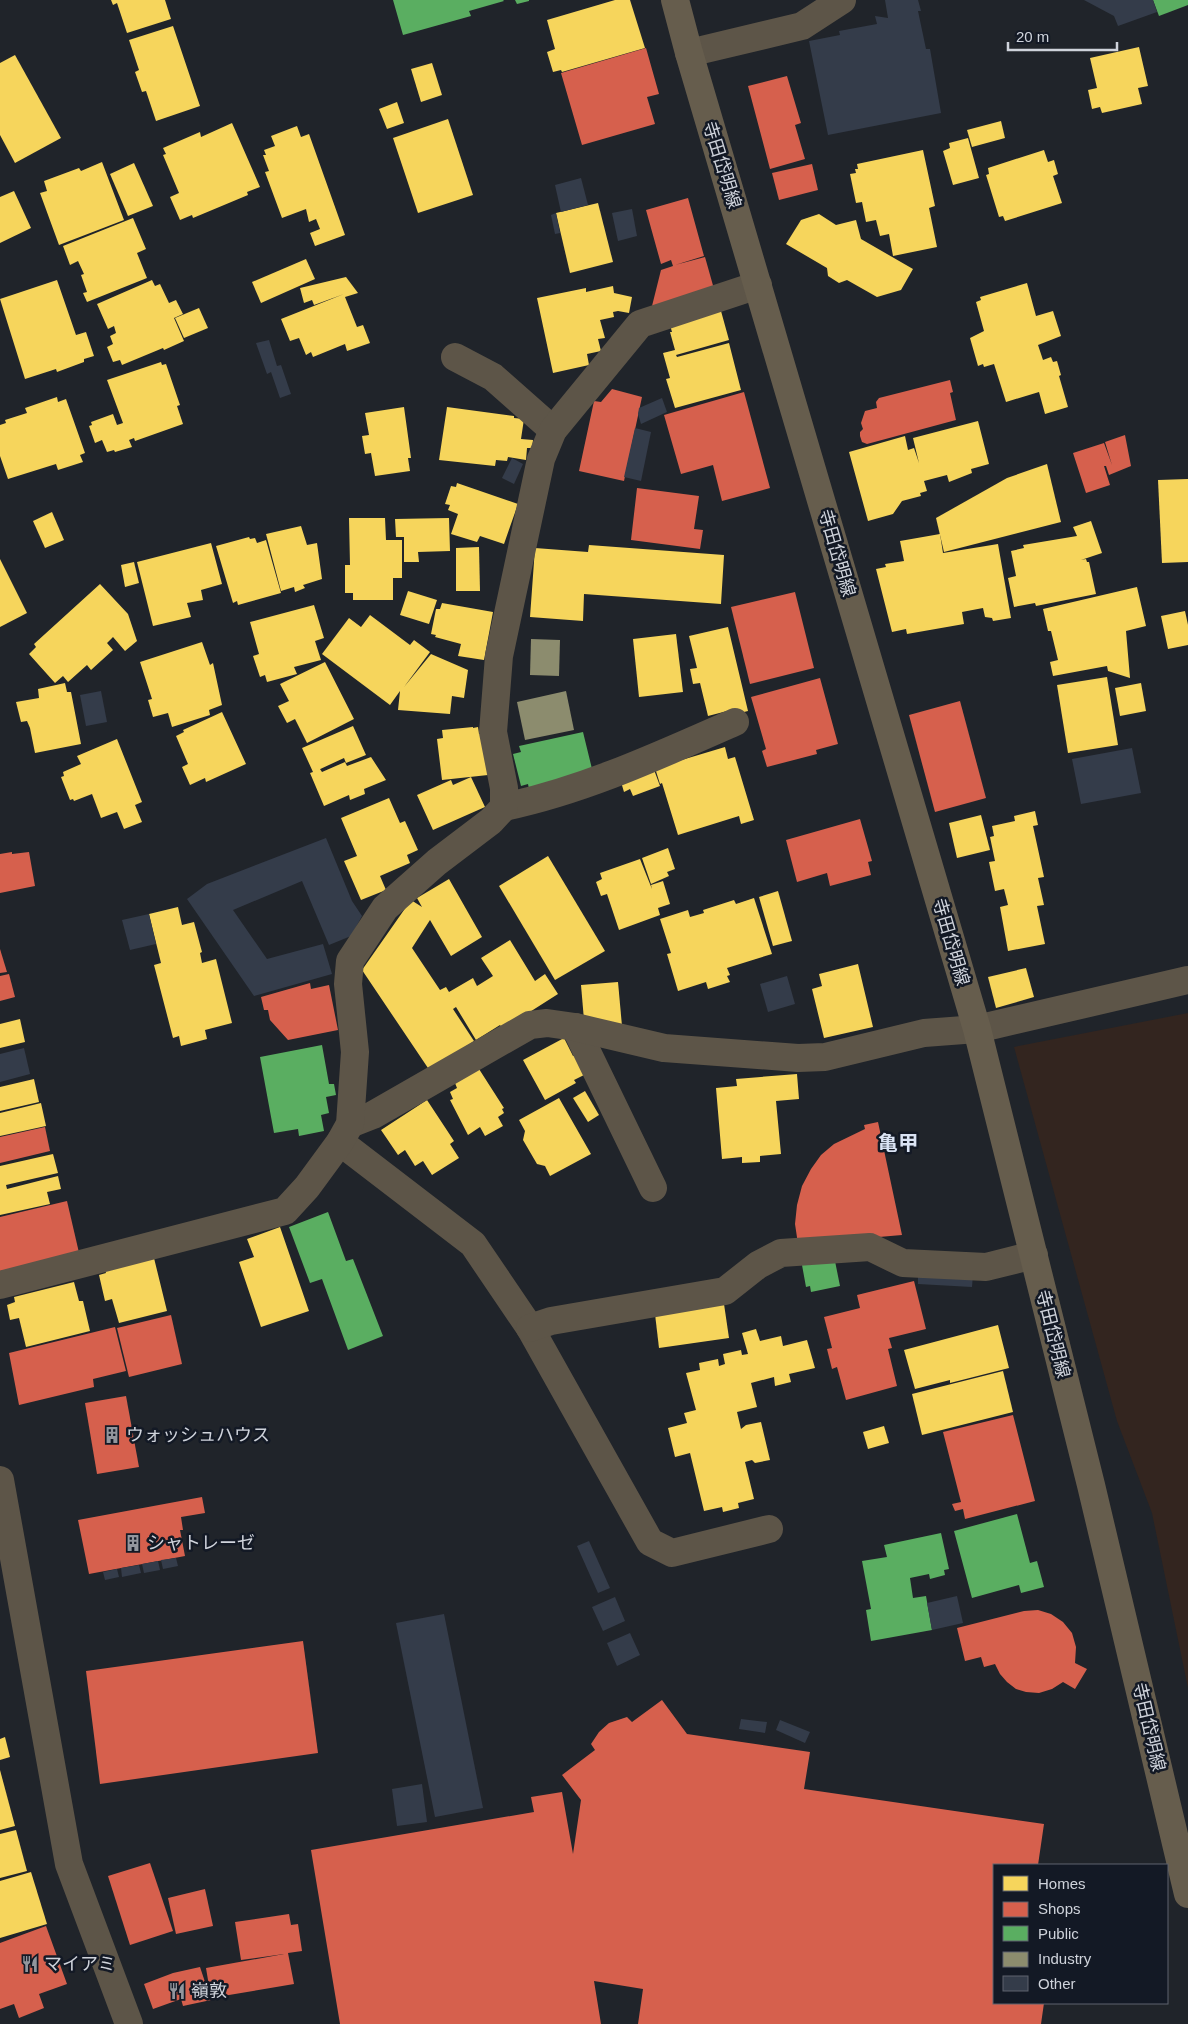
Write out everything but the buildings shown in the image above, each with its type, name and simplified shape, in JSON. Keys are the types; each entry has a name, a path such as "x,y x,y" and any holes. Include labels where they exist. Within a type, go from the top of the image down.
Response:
{"main road":[{"name":"寺田岱明線","path":"675,0 977,1029 1091,1485 1188,1894"}],"street":[{"path":"689,53 802,26 842,0"},
{"path":"504,807 504,788 493,732 500,656 541,459 553,430 640,324 758,286"},
{"path":"454,357 493,377 553,430"},
{"path":"345,1133 355,1052 348,984 350,961 384,908 437,862 491,821 504,807 616,774 735,722"},
{"path":"0,1285 285,1211 307,1187 345,1133 530,1025 547,1023 575,1027 664,1048 798,1058 825,1057 924,1033 977,1029 1188,980"},
{"path":"575,1027 653,1188"},
{"path":"345,1133 473,1244 530,1328 650,1542 672,1553 769,1529"},
{"path":"530,1328 550,1322 725,1291 758,1265 781,1253 870,1247 903,1263 986,1267 1034,1255"},
{"path":"0,1485 4,1526 70,1864 128,2024"}],"shaded area":[{"path":"1188,1013 1188,1688 1152,1513 1117,1421 1014,1047"}],"place":[{"name":"ウォッシュハウス","path":"112,1435"},
{"name":"シャトレーゼ","path":"133,1543"},
{"name":"マイアミ","path":"30,1964"},
{"name":"嶺敦","path":"177,1991"}],"district":[{"name":"亀甲","path":"898,1143"}]}
